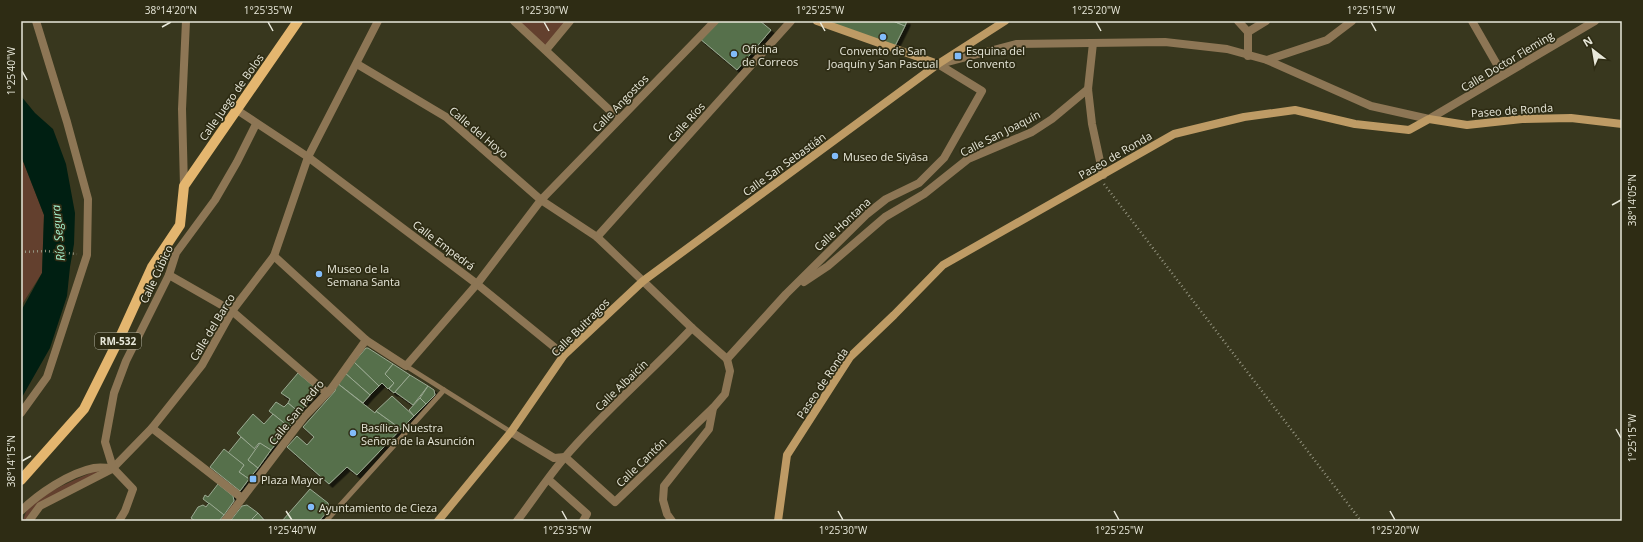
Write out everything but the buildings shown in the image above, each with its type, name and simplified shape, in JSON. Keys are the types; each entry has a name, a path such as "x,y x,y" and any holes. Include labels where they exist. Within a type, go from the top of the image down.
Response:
{"main road":[{"name":"Calle Juego de Bolos","path":"184,186 298,21"},
{"path":"817,21 938,64"},
{"name":"Calle San Sebastián","path":"643,281 938,64 1005,21"},
{"name":"Paseo de Ronda","path":"778,521 787,455 850,357 943,265 1174,134 1244,117 1295,110 1355,124 1410,130 1429,119 1467,125 1522,119 1571,118 1622,124"},
{"name":"RM-532","path":"21,480 84,409 152,268 180,225 184,186"},
{"name":"Calle Buitragos","path":"438,521 511,432 564,355 643,281"}],"street":[{"path":"21,413 47,377 87,255 88,199 67,122 36,21"},
{"path":"184,186 182,109 186,21"},
{"name":"Calle del Barco","path":"29,521 40,506 113,468 152,428 202,365 232,311 274,256 308,156 378,21"},
{"path":"514,21 619,119"},
{"path":"546,50 570,21"},
{"name":"Calle Angostos","path":"406,366 477,284 541,200 715,21"},
{"name":"Calle Ríos","path":"597,237 791,21"},
{"path":"1238,21 1248,32 1248,56"},
{"path":"1248,32 1266,21"},
{"path":"1267,60 1327,40 1352,21"},
{"path":"1472,21 1504,75"},
{"name":"Calle Doctor Fleming","path":"1429,119 1595,21"},
{"path":"938,64 1016,44 1165,42 1227,49 1267,60 1371,106 1429,119"},
{"path":"1093,43 1088,89 1092,124 1101,176"},
{"name":"Calle del Hoyo","path":"357,64 446,116 541,200 597,237 692,328 727,359"},
{"name":"Calle Hontana","path":"727,359 786,294 867,214 886,199 919,183 944,158 982,91 938,64"},
{"name":"Calle San Joaquín","path":"786,294 828,266 885,217 924,194 968,159 1032,132 1052,119 1088,89"},
{"name":"Calle Empedrá","path":"237,110 256,124 308,156 477,284 564,355"},
{"name":"Calle Cúbico","path":"113,468 105,442 114,393 126,361 170,275 176,253 215,200 237,162 256,124"},
{"path":"274,256 366,340 406,366"},
{"path":"170,275 232,311 327,393"},
{"name":"Calle Albaicín","path":"517,521 565,457 692,328"},
{"name":"Calle San Pedro","path":"225,521 304,417 327,393 366,340"},
{"path":"672,521 667,514 663,500 664,486 709,429 713,408 725,394 730,372 727,359"},
{"name":"Calle Cantón","path":"565,457 615,502 713,408"},
{"path":"152,428 242,498"},
{"path":"511,432 554,458 565,457"},
{"path":"21,511 33,500 73,476 94,468 113,468 132,489 125,511 119,521"},
{"path":"549,480 587,514 583,521"}],"lane":[{"path":"406,366 511,432"},
{"path":"326,521 444,390"}],"path":[{"path":"1101,176 1361,521"},
{"path":"21,252 46,251 87,255"}],"shaded area":[{"path":"514,21 570,21 546,50"},
{"path":"21,156 44,215 42,273 21,306"},
{"path":"97,470 100,475 40,504 29,521 21,521 21,519 23,520 28,509 51,491"}],"water":[{"name":"Río Segura","path":"21,96 35,113 53,129 66,164 75,213 74,244 67,296 50,348 21,399 21,311 42,273 44,215 21,156"}],"place":[{"name":"Convento de San Joaquín y San Pascual","path":"883,37"},
{"name":"Oficina de Correos","path":"734,54"},
{"name":"Esquina del Convento","path":"958,56"},
{"name":"Museo de Siyâsa","path":"835,156"},
{"name":"Museo de la Semana Santa","path":"319,274"},
{"name":"Basílica Nuestra Señora de la Asunción","path":"353,433"},
{"name":"Plaza Mayor","path":"253,479"},
{"name":"Ayuntamiento de Cieza","path":"311,507"}]}
